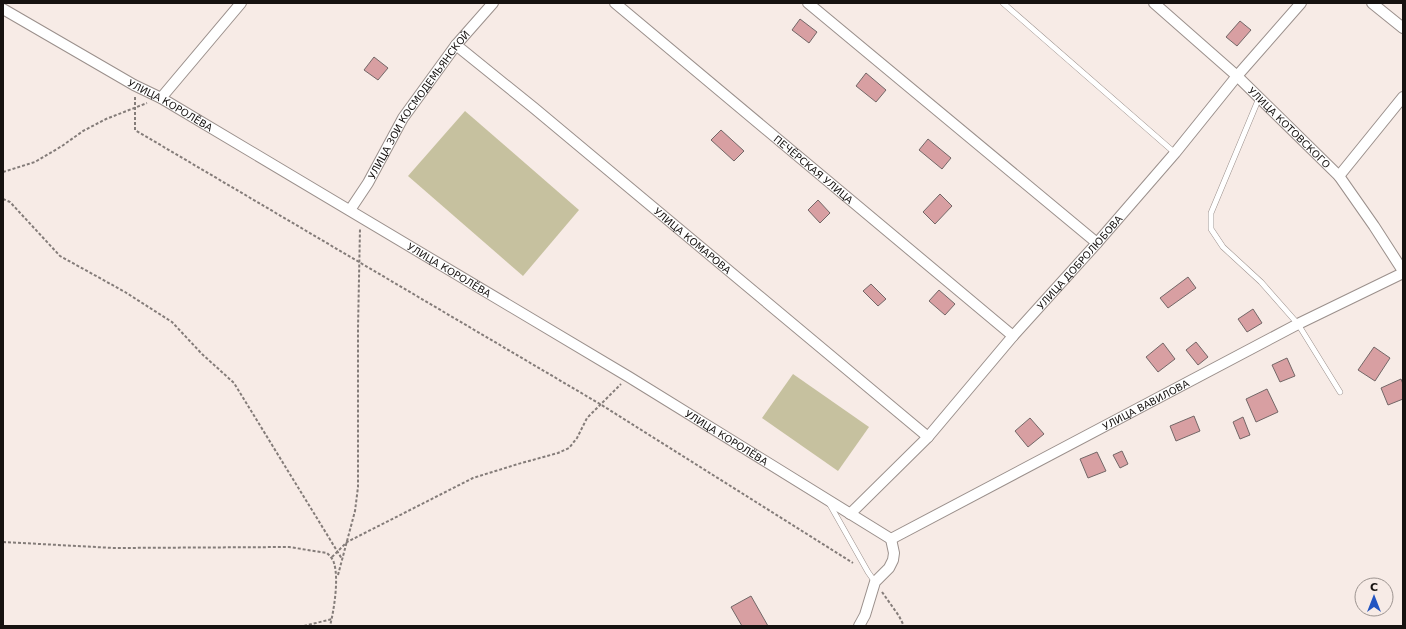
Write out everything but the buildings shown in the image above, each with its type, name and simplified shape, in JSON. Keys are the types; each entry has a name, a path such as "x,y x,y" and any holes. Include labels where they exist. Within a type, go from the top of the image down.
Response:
{"street":[{"path":"161,98 241,3"},
{"name":"УЛИЦА ЗОИ КОСМОДЕМЬЯНСКОЙ","path":"350,210 368,183 403,118 456,45 493,3"},
{"name":"ПЕЧЁРСКАЯ УЛИЦА","path":"615,3 1013,336"},
{"path":"808,3 1097,243"},
{"name":"УЛИЦА КОТОВСКОГО","path":"1154,3 1237,76 1339,176 1374,226 1403,272"},
{"name":"УЛИЦА ДОБРОЛЮБОВА","path":"850,514 928,437 1013,336 1097,243 1175,153 1237,76 1301,3"},
{"path":"1372,3 1403,28"},
{"name":"УЛИЦА КОРОЛЁВА","path":"3,9 134,85 161,98 350,210 629,377 827,501 891,539"},
{"name":"УЛИЦА КОМАРОВА","path":"456,45 540,113 928,437"},
{"path":"1339,176 1403,97"},
{"name":"УЛИЦА ВАВИЛОВА","path":"891,539 1298,324 1403,272"},
{"path":"859,626 865,615 875,582 889,568 893,560 894,553 891,539"}],"lane":[{"path":"1003,3 1175,153"},
{"path":"1260,98 1211,213 1211,229 1222,247 1261,282 1298,324 1340,392"},
{"path":"827,501 875,582"}],"path":[{"path":"134,85 136,130 600,404 868,572"},
{"path":"3,172 35,162 62,146 83,131 106,119 161,98"},
{"path":"3,199 10,202 60,256 125,292 172,322 202,354 234,383 342,559"},
{"path":"330,626 337,577 355,511 358,487 360,216"},
{"path":"332,557 347,542 473,478 518,464 558,454 570,448 587,418 629,377"},
{"path":"3,542 114,548 289,547 327,553 332,557 337,577"},
{"path":"875,582 899,616 904,626"},
{"path":"304,626 332,619"}],"shaded area":[{"path":"465,111 579,210 523,276 408,176"},
{"path":"793,374 869,427 838,471 762,418"}]}
